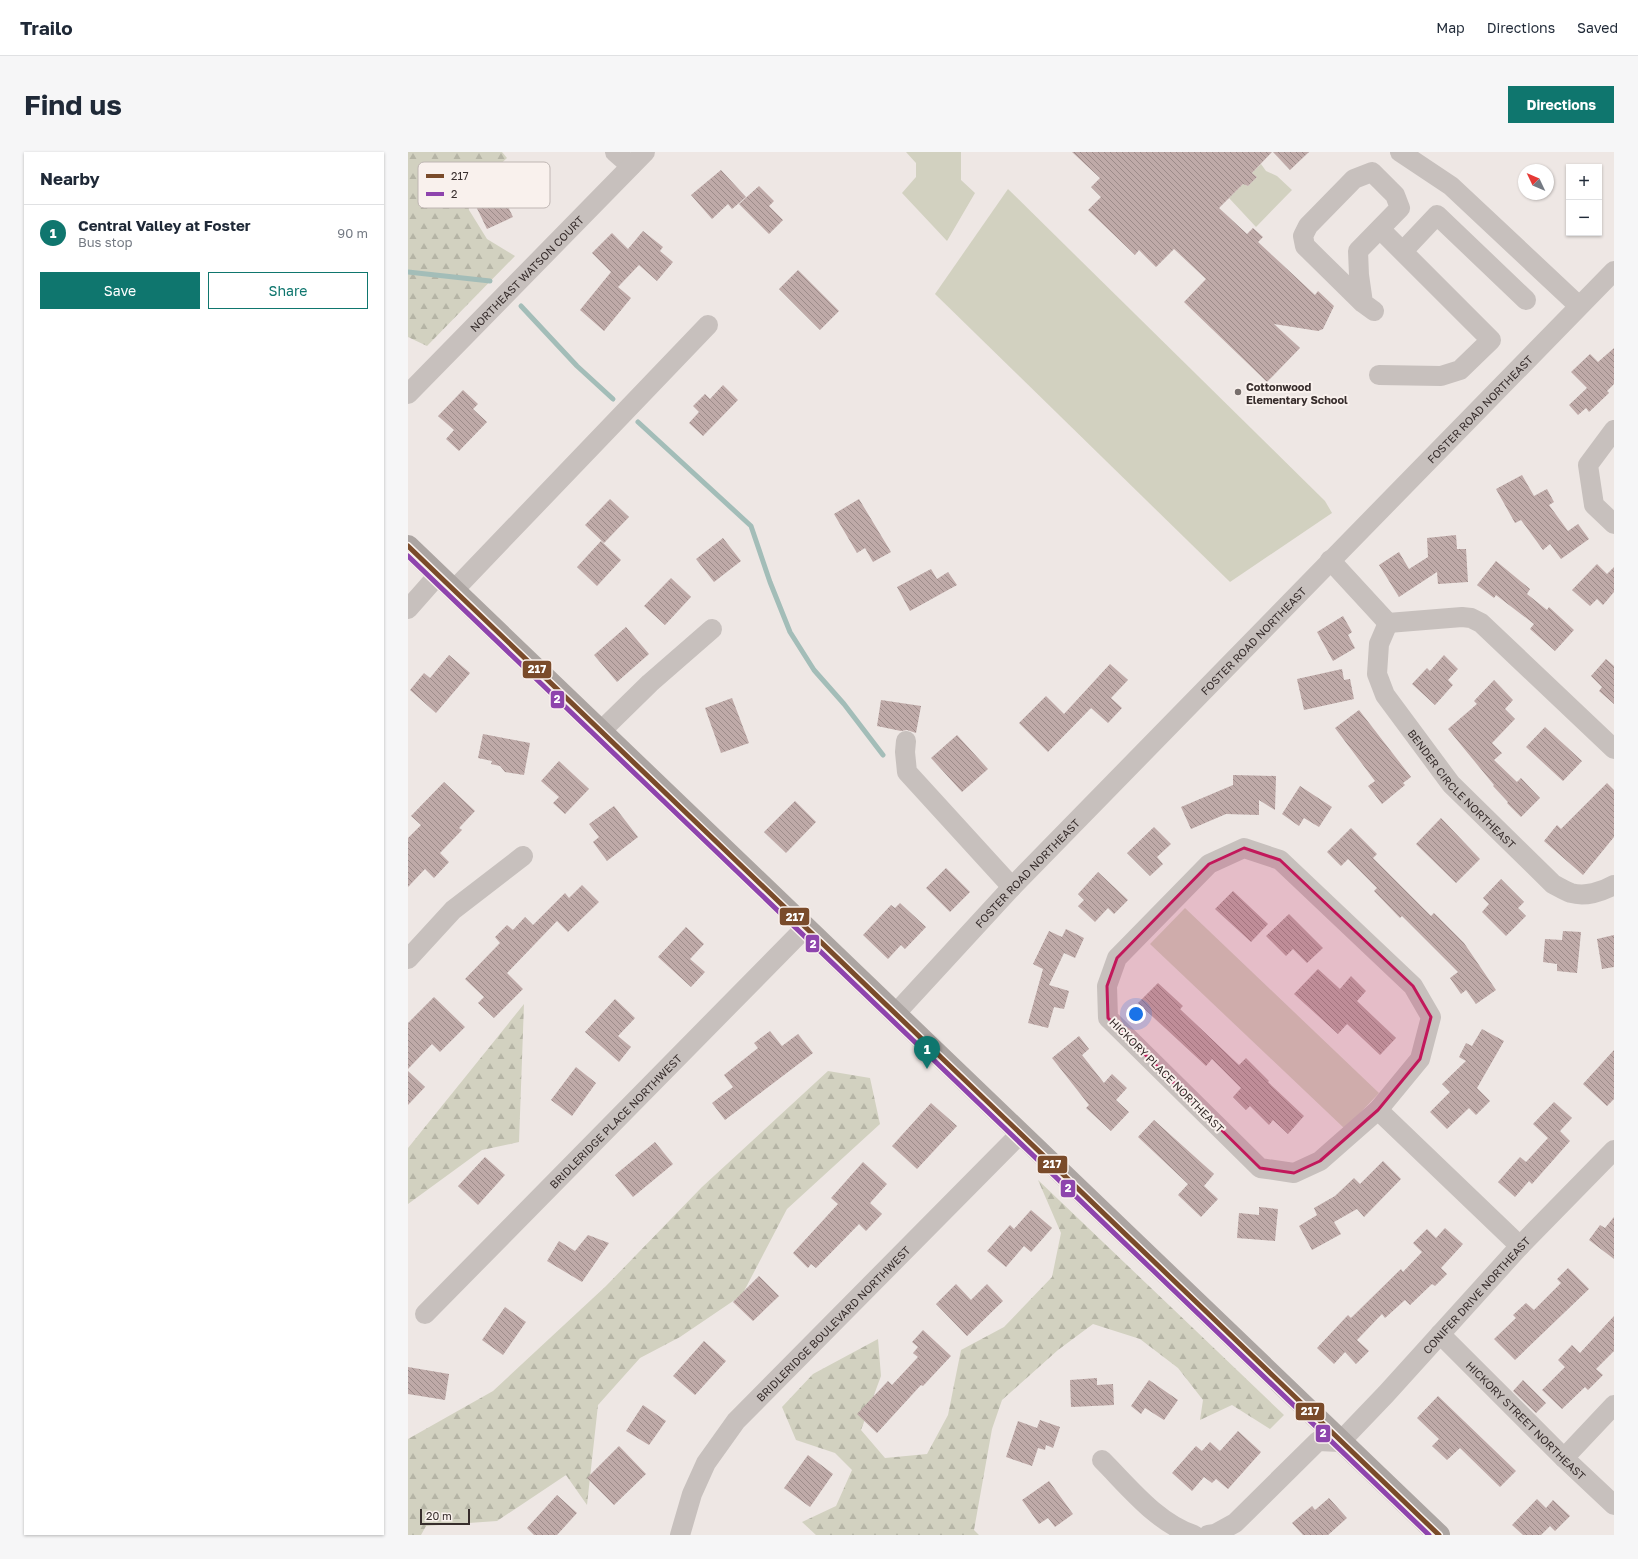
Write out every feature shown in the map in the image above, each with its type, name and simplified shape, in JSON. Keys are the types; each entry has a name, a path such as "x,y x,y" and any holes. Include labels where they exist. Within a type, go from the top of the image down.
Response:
{"main road":[{"path":"408,546 1340,1442 1439,1535"}],"street":[{"path":"615,152 638,159"},
{"path":"1400,152 1451,186 1579,306"},
{"name":"NORTHEAST WATSON COURT","path":"408,394 415,375 638,159"},
{"path":"1372,172 1395,195 1400,208 1380,228 1358,251 1359,275 1368,307 1305,246 1303,236 1308,226 1354,179 1372,172"},
{"path":"1403,251 1432,210 1526,300"},
{"path":"1379,374 1441,376 1460,370 1491,340 1380,228"},
{"name":"FOSTER ROAD NORTHEAST","path":"896,1014 1012,886 1614,270"},
{"path":"454,590 708,325"},
{"path":"1614,430 1588,465 1594,504 1614,524"},
{"path":"1330,560 1388,623 1462,617 1471,618 1481,623 1614,749"},
{"path":"408,609 438,575"},
{"name":"BENDER CIRCLE NORTHEAST","path":"1388,623 1379,644 1377,674 1385,695 1451,784 1553,884 1571,893 1590,894 1605,890 1614,885"},
{"path":"601,731 650,683 712,629"},
{"path":"906,741 905,752 907,772 1012,886"},
{"name":"HICKORY PLACE NORTHEAST","path":"1244,848 1280,860 1413,986 1431,1017 1420,1059 1378,1110 1320,1161 1294,1173 1260,1168 1108,1018 1107,986 1117,958 1209,864 1244,848"},
{"path":"408,959 453,910 523,856"},
{"name":"BRIDLERIDGE PLACE NORTHWEST","path":"425,1314 806,927"},
{"path":"1378,1110 1520,1246"},
{"name":"BRIDLERIDGE BOULEVARD NORTHWEST","path":"680,1535 692,1494 706,1463 736,1421 1020,1134"},
{"name":"CONIFER DRIVE NORTHEAST","path":"1340,1442 1520,1246 1614,1150"},
{"name":"HICKORY STREET NORTHEAST","path":"1440,1334 1564,1458 1614,1505"},
{"path":"1564,1458 1614,1405"},
{"path":"1208,1535 1215,1534 1235,1523 1318,1441 1340,1442"},
{"path":"1102,1460 1155,1512 1183,1532 1194,1535"}],"highlighted area":[{"path":"1244,848 1280,860 1413,986 1431,1017 1420,1059 1378,1110 1320,1161 1294,1173 1260,1168 1108,1018 1107,986 1117,958 1209,864"}],"green space":[{"path":"408,152 502,152 507,158 503,162 418,162 418,208 469,208 487,239 515,256 427,346 408,337"},
{"path":"906,152 961,152 961,180 975,193 947,241 902,193 916,177 916,163"},
{"path":"1261,164 1266,171 1277,176 1292,190 1256,227 1229,198 1243,184 1248,186 1257,177 1252,173"},
{"path":"1008,189 1325,501 1332,513 1230,582 935,294"},
{"path":"1185,908 1379,1093 1345,1129 1150,944"},
{"path":"524,1004 519,1142 482,1150 408,1204 408,1148"},
{"path":"828,1071 870,1078 880,1124 787,1209 742,1295 680,1337 640,1358 598,1405 587,1505 566,1475 497,1521 426,1526 421,1535 408,1535 408,1439 493,1391 606,1286 702,1187"},
{"path":"1038,1180 1284,1415 1270,1429 1232,1405 1200,1420 1203,1400 1178,1368 1140,1339 1093,1324 1058,1350 1002,1400 992,1429 974,1530 979,1535 816,1535 802,1522 836,1506 852,1470 835,1453 796,1440 782,1407 813,1374 878,1339 881,1376 861,1430 885,1458 927,1454 948,1415 961,1350 1004,1327 1052,1277 1061,1233"}],"building":[{"path":"1072,152 1272,152 1252,173 1257,177 1248,186 1243,184 1219,208 1247,234 1253,228 1263,237 1258,242 1315,295 1318,291 1334,306 1323,329 1318,331 1274,324 1300,348 1267,382 1184,302 1206,279 1174,249 1156,267 1139,250 1135,255 1088,210 1101,197 1091,187 1100,178"},
{"path":"1273,152 1309,152 1290,170"},
{"path":"721,170 746,197 732,209 728,204 712,219 691,195"},
{"path":"759,186 774,201 769,206 783,220 769,234 739,204"},
{"path":"477,208 509,208 513,217 487,229"},
{"path":"643,231 663,247 660,251 673,262 657,281 639,265 618,287 631,298 604,331 580,310 611,272 592,253 612,233 628,249"},
{"path":"798,270 839,311 820,330 779,289"},
{"path":"1614,348 1614,384 1607,391 1609,393 1589,412 1586,408 1578,415 1569,405 1587,388 1571,372 1590,354 1598,362"},
{"path":"723,385 738,400 703,436 689,423 699,412 693,406 705,394 710,399"},
{"path":"463,390 478,404 473,409 487,422 459,451 446,439 454,430 438,416"},
{"path":"1522,475 1534,496 1547,489 1554,502 1549,505 1568,531 1578,524 1589,539 1561,559 1550,544 1543,550 1521,520 1515,523 1496,489"},
{"path":"610,499 629,517 604,543 585,525"},
{"path":"859,499 891,552 873,562 865,548 857,553 834,514"},
{"path":"1456,535 1457,549 1466,549 1468,582 1438,584 1437,572 1399,597 1379,565 1399,552 1409,569 1428,557 1427,538"},
{"path":"723,538 741,561 714,582 696,559"},
{"path":"601,541 621,560 597,586 577,567"},
{"path":"1496,561 1530,589 1527,594 1547,610 1549,607 1574,630 1555,651 1530,629 1534,624 1496,595 1494,598 1477,585"},
{"path":"1597,564 1607,574 1614,567 1614,592 1603,605 1597,599 1590,606 1572,590"},
{"path":"931,569 937,579 948,572 957,585 910,611 897,587"},
{"path":"671,578 691,597 665,625 644,606"},
{"path":"1343,616 1352,632 1348,635 1355,648 1333,661 1317,632"},
{"path":"626,627 649,654 617,682 594,655"},
{"path":"449,655 470,673 436,713 410,690 424,673 430,678"},
{"path":"1444,655 1458,669 1448,680 1453,685 1435,705 1412,684 1427,668 1430,671"},
{"path":"1606,659 1614,666 1614,704 1599,691 1602,687 1591,676"},
{"path":"1110,664 1128,680 1111,698 1122,708 1108,723 1091,708 1048,752 1019,723 1046,696 1064,714"},
{"path":"1342,669 1344,680 1350,679 1354,699 1304,710 1297,679"},
{"path":"1494,680 1513,700 1505,709 1515,719 1492,743 1502,753 1494,760 1517,782 1521,778 1540,798 1521,817 1507,803 1508,802 1493,786 1494,785 1448,729 1477,704 1474,701"},
{"path":"732,698 749,743 721,753 705,708"},
{"path":"881,700 921,706 916,733 907,730 901,731 877,726"},
{"path":"1359,710 1411,777 1403,783 1405,785 1382,804 1368,786 1375,781 1335,728"},
{"path":"1545,727 1582,761 1563,781 1526,747"},
{"path":"483,734 530,743 524,775 505,772 500,766 491,764 492,761 478,758"},
{"path":"957,735 988,769 962,792 931,758"},
{"path":"559,761 589,789 565,814 553,803 559,797 541,781"},
{"path":"1233,775 1276,776 1275,810 1259,800 1259,815 1226,814 1191,829 1181,807 1233,785"},
{"path":"444,782 475,811 459,828 462,830 440,853 449,862 434,878 425,869 408,887 408,838 421,825 411,816"},
{"path":"1607,783 1614,790 1614,837 1583,875 1544,841 1557,825 1561,829"},
{"path":"1300,786 1332,807 1319,827 1304,818 1299,826 1282,814"},
{"path":"795,801 816,822 786,853 764,832"},
{"path":"614,806 638,837 607,861 593,842 599,837 589,824"},
{"path":"1441,818 1480,859 1456,883 1416,844"},
{"path":"1154,827 1171,844 1157,857 1163,864 1150,876 1127,853"},
{"path":"1351,828 1377,854 1373,858 1431,916 1434,913 1464,943 1496,990 1476,1004 1466,990 1461,994 1450,978 1458,972 1402,916 1400,918 1374,891 1377,888 1348,859 1341,866 1327,852"},
{"path":"946,868 970,892 950,912 926,888"},
{"path":"1098,872 1128,900 1114,914 1108,908 1095,922 1078,906 1084,900 1078,894"},
{"path":"1501,879 1524,902 1518,908 1526,916 1506,936 1482,912 1489,904 1483,898"},
{"path":"582,885 599,902 568,932 557,921 507,973 523,989 494,1018 478,1003 484,997 465,979 500,943 495,937 507,925 513,930 525,917 533,925 565,893 569,898"},
{"path":"1233,891 1268,924 1251,942 1215,909"},
{"path":"900,903 926,927 905,949 901,945 888,959 863,935 891,905 895,908"},
{"path":"1289,914 1323,948 1307,963 1293,949 1286,956 1266,936"},
{"path":"686,927 704,944 690,959 705,972 691,987 658,957"},
{"path":"1066,929 1084,938 1075,958 1064,953 1049,985 1069,991 1064,1009 1054,1007 1048,1028 1028,1023 1043,969 1033,964 1049,931 1062,937"},
{"path":"1563,931 1581,932 1577,973 1557,971 1557,964 1543,962 1545,939 1562,940"},
{"path":"1614,935 1614,967 1602,969 1597,939"},
{"path":"1318,969 1340,989 1351,976 1366,991 1357,1001 1396,1038 1380,1055 1347,1024 1338,1034 1294,994"},
{"path":"1158,983 1183,1006 1180,1009 1239,1065 1246,1058 1269,1081 1268,1082 1304,1116 1288,1134 1273,1120 1269,1125 1250,1106 1246,1110 1233,1097 1241,1088 1212,1059 1206,1066 1138,1003"},
{"path":"434,997 465,1027 440,1052 432,1044 408,1069 408,1023"},
{"path":"615,999 635,1018 618,1036 631,1047 619,1062 585,1032"},
{"path":"1482,1029 1504,1041 1477,1088 1490,1101 1476,1115 1469,1108 1447,1129 1430,1112 1450,1092 1442,1084 1466,1061 1459,1057 1466,1043 1472,1046"},
{"path":"770,1031 782,1046 798,1034 813,1053 725,1120 712,1103 733,1087 724,1075 758,1048 754,1043"},
{"path":"1079,1036 1089,1049 1082,1055 1104,1083 1112,1074 1127,1088 1116,1100 1129,1112 1111,1131 1086,1108 1089,1105 1052,1058"},
{"path":"1614,1050 1614,1099 1607,1106 1583,1084"},
{"path":"576,1067 596,1083 572,1116 551,1100"},
{"path":"408,1071 425,1087 408,1105"},
{"path":"1554,1102 1572,1118 1560,1131 1570,1141 1532,1184 1529,1181 1515,1197 1498,1182 1520,1157 1526,1162 1548,1138 1533,1124"},
{"path":"931,1103 957,1126 917,1169 892,1146"},
{"path":"1154,1120 1214,1174 1204,1186 1218,1199 1201,1217 1178,1195 1188,1184 1138,1137"},
{"path":"655,1142 673,1164 633,1197 615,1175"},
{"path":"485,1157 505,1175 478,1205 458,1186"},
{"path":"1383,1161 1401,1179 1364,1217 1357,1209 1334,1222 1341,1234 1312,1250 1299,1226 1317,1215 1314,1208 1335,1196 1354,1178 1360,1184"},
{"path":"863,1162 887,1184 870,1203 882,1214 866,1231 859,1224 816,1268 811,1264 808,1268 793,1253 838,1204 831,1198"},
{"path":"1259,1207 1278,1209 1275,1241 1237,1238 1239,1213 1259,1215"},
{"path":"1031,1210 1052,1228 1031,1252 1024,1246 1006,1267 987,1251 1010,1225 1014,1229"},
{"path":"1614,1217 1614,1259 1589,1240 1600,1225 1605,1228"},
{"path":"1445,1228 1463,1244 1441,1268 1447,1274 1435,1286 1432,1284 1410,1305 1405,1300 1385,1318 1382,1314 1357,1340 1369,1351 1356,1364 1345,1352 1334,1364 1317,1348 1348,1315 1351,1318 1401,1269 1403,1272 1422,1252 1413,1243 1427,1229 1436,1238"},
{"path":"588,1235 609,1243 582,1282 547,1261 559,1241 575,1251"},
{"path":"1568,1268 1589,1289 1515,1360 1494,1339 1516,1318 1513,1315 1526,1303 1534,1310 1561,1283 1557,1279"},
{"path":"759,1276 779,1296 753,1321 733,1302"},
{"path":"956,1284 971,1300 987,1284 1003,1301 967,1336 936,1304"},
{"path":"505,1307 526,1322 503,1355 482,1340"},
{"path":"1614,1316 1614,1351 1596,1369 1603,1375 1588,1390 1585,1387 1562,1409 1542,1390 1565,1367 1558,1360 1572,1345 1580,1353"},
{"path":"923,1330 951,1356 923,1386 921,1385 877,1433 857,1414 888,1381 892,1385 918,1357 913,1353 918,1347 912,1342"},
{"path":"704,1341 726,1361 695,1395 673,1376"},
{"path":"408,1367 449,1374 445,1400 408,1394"},
{"path":"1097,1378 1097,1385 1113,1384 1114,1405 1071,1407 1070,1380"},
{"path":"1149,1380 1178,1400 1164,1420 1145,1408 1141,1414 1131,1406"},
{"path":"1523,1380 1546,1403 1536,1413 1513,1391"},
{"path":"1438,1396 1516,1471 1500,1487 1460,1448 1447,1460 1432,1446 1439,1439 1417,1418"},
{"path":"643,1405 666,1421 649,1445 626,1431"},
{"path":"1040,1420 1060,1427 1053,1448 1046,1445 1045,1450 1038,1448 1032,1466 1006,1457 1018,1421 1037,1428"},
{"path":"1238,1431 1261,1452 1228,1489 1216,1479 1212,1483 1204,1477 1192,1491 1172,1473 1196,1446 1202,1451 1210,1442 1220,1451"},
{"path":"619,1446 646,1474 614,1505 587,1478"},
{"path":"808,1455 833,1474 810,1507 784,1488"},
{"path":"1049,1481 1073,1514 1055,1527 1048,1518 1039,1524 1022,1500"},
{"path":"557,1495 577,1513 557,1535 534,1535 527,1528"},
{"path":"1329,1498 1347,1518 1328,1535 1303,1535 1292,1523 1312,1506 1315,1510"},
{"path":"1537,1499 1546,1508 1553,1500 1570,1516 1555,1531 1550,1526 1541,1535 1523,1535 1512,1525"}],"waterway":[{"path":"408,272 490,281"},
{"path":"521,306 577,366 613,399"},
{"path":"638,422 751,526 770,582 790,632 814,670 844,704 883,755"}],"transit line":[{"name":"217","path":"408,546 1439,1535"},
{"name":"2","path":"408,556 1429,1535"}],"place":[{"name":"Cottonwood Elementary School","path":"1238,392"},
{"name":"Central Valley at Foster","path":"927,1069"}]}
